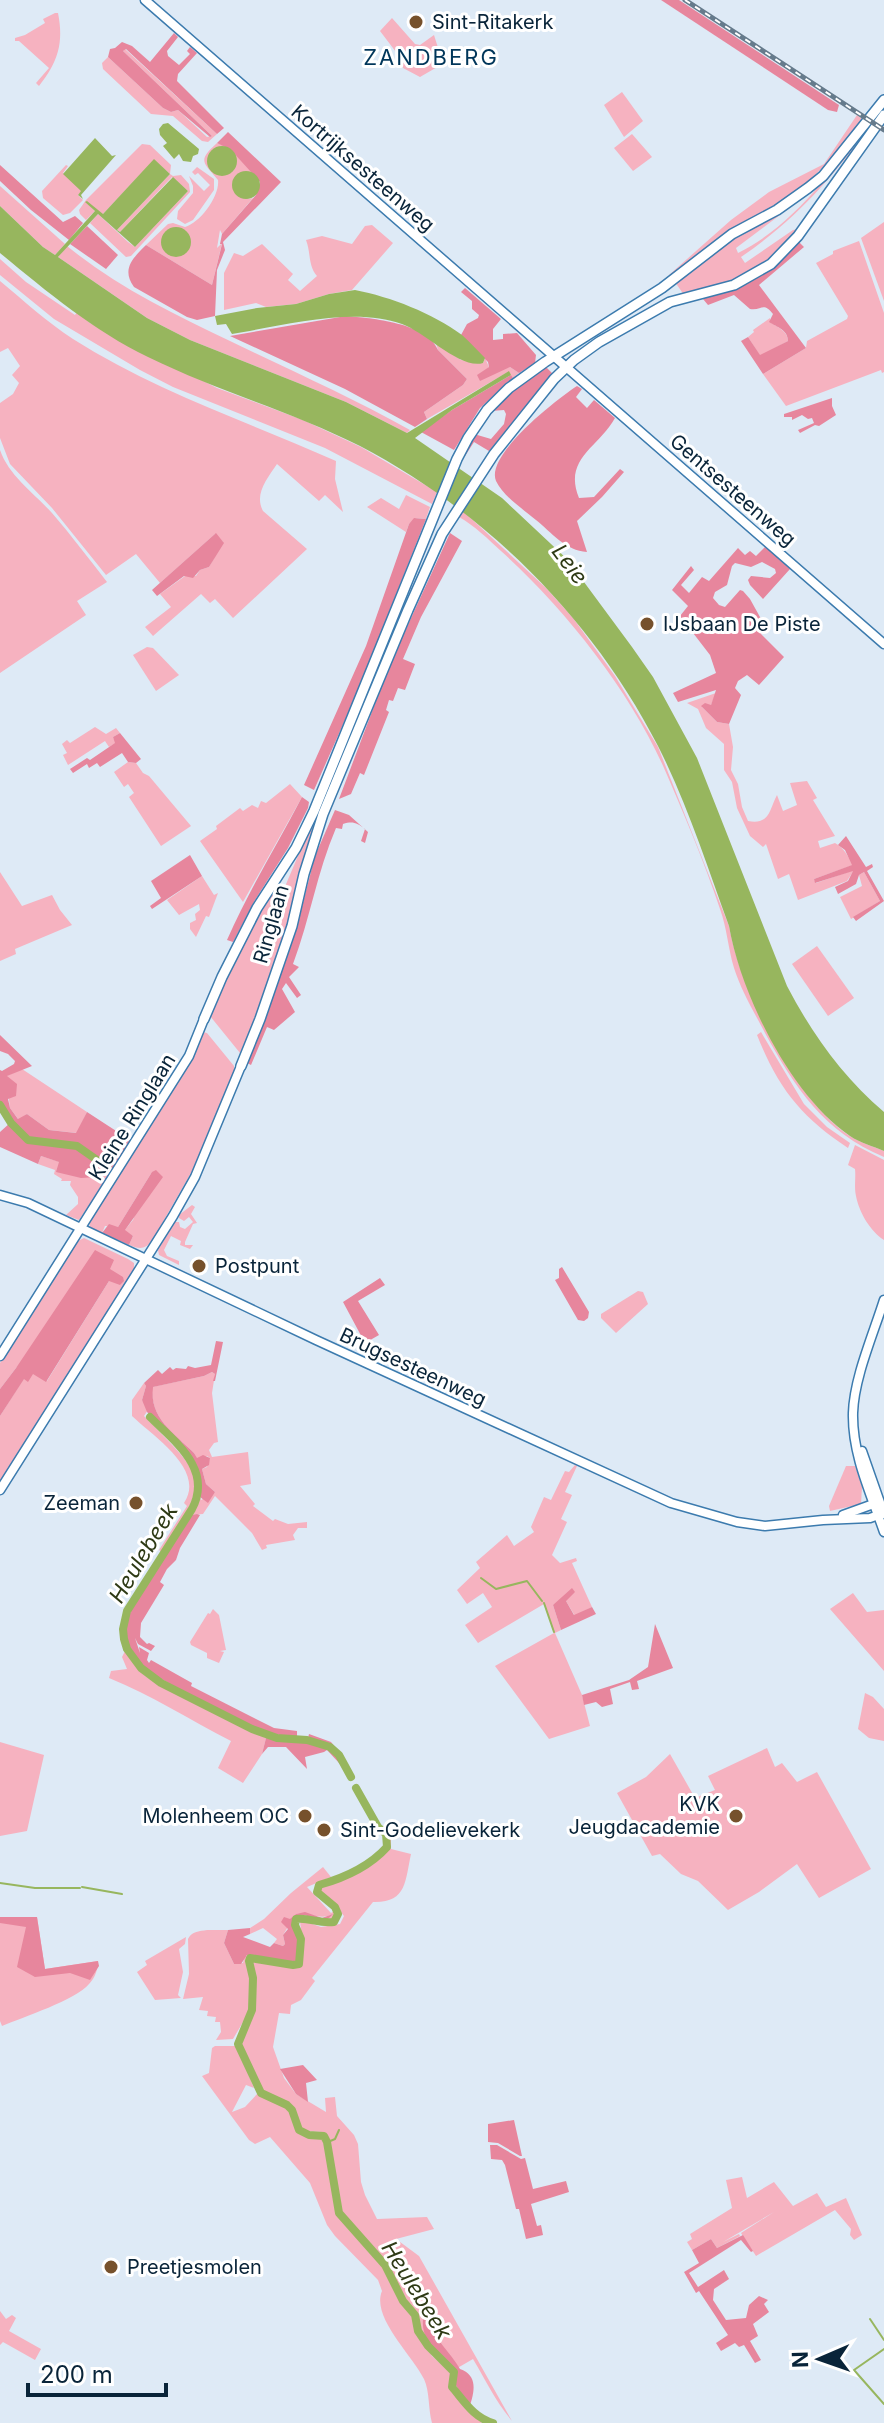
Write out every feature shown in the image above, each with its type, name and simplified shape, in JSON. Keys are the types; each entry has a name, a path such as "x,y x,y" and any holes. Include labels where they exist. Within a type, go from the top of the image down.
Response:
{"highway":[{"path":"560,361 732,234 777,210 823,176 884,100"},
{"path":"560,361 675,300 734,285 771,264 798,236 884,115"},
{"name":"Ringlaan","path":"241,1066 289,937 319,812 442,534 494,454 554,379 560,361 541,364 493,402 461,452 428,528 330,786"},
{"name":"Ringlaan","path":"204,1019 257,908 319,812"}],"main road":[{"name":"Kortrijksesteenweg","path":"145,0 560,361"},
{"name":"Gentsesteenweg","path":"560,361 884,644"},
{"name":"Kleine Ringlaan","path":"81,1228 189,1056 204,1019"},
{"name":"Ringlaan","path":"0,1490 195,1177 241,1066"},
{"name":"Brugsesteenweg","path":"0,1195 28,1203 671,1503 755,1525 865,1518 882,1514"},
{"path":"0,1356 81,1228"},
{"path":"884,1300 853,1409 856,1448 882,1514 884,1532"},
{"path":"877,1503 858,1432 858,1410 884,1317"},
{"name":"Brugsesteenweg","path":"823,1520 877,1503"}],"shaded area":[{"path":"661,0 679,0 839,105 837,112 828,110"},
{"path":"58,13 60,24 60,43 51,69 39,86 36,83 49,68 15,38 45,23 43,19"},
{"path":"392,18 415,44 420,45 434,35 440,54 439,66 420,77 403,68 396,52 380,31"},
{"path":"174,33 178,37 167,51 168,56 179,65 190,54 187,51 190,47 197,53 178,74 177,81 224,128 217,134 126,49 123,51 210,137 178,110 171,112 163,108 108,57 110,49 122,42 132,46 150,62"},
{"path":"125,49 217,134 208,142 202,141 173,116 151,114 103,69 102,63 108,57 163,108 171,112 178,110 207,137 212,136 123,51"},
{"path":"622,92 643,121 624,137 604,105"},
{"path":"857,115 862,119 828,162 807,183 709,245 670,277 731,220 769,192 824,164"},
{"path":"869,123 872,125 812,197 780,227 741,257 745,263 798,229 767,262 738,278 684,295 675,282 736,236 783,210 736,248 738,253 777,228 811,196"},
{"path":"228,132 281,182 223,242 225,250 217,270 215,316 197,320 134,287 129,269 133,259 146,245 212,285 222,234 256,195 260,182 231,150 217,143"},
{"path":"632,134 652,157 633,171 614,148"},
{"path":"217,143 227,147 223,146 255,174 251,171 248,199 253,198 222,234 220,230 217,248 222,243 212,285 146,245 168,224 185,227 208,208 216,194 218,180 204,162"},
{"path":"142,144 150,145 171,165 170,174 154,160 102,215 86,202 95,211 86,220 79,210 86,200"},
{"path":"0,165 63,222 75,216 83,223 69,240 0,181"},
{"path":"66,165 63,173 82,191 78,195 83,200 70,213 63,215 43,198 42,191"},
{"path":"197,167 214,179 214,190 193,220 185,224 177,219 178,211 193,193 189,176 204,191 210,185 198,173 195,175 192,172"},
{"path":"170,174 181,175 189,184 190,192 131,256 126,257 90,223 98,214 135,247 188,191 172,177 120,232 117,230"},
{"path":"0,186 65,244 55,255 0,206"},
{"path":"884,222 884,301 861,238"},
{"path":"372,225 393,243 352,290 296,304 266,307 256,303 224,310 224,273 234,253 243,256 262,244 293,274 288,280 300,291 317,276 312,268 306,240 322,236 352,244 365,226"},
{"path":"87,226 118,255 106,269 70,244"},
{"path":"859,241 884,313 884,372 881,370 786,406 763,374 806,348 807,341 847,319 816,263 833,254 833,251"},
{"path":"799,242 804,247 759,285 806,348 763,374 741,341 748,337 760,355 788,341 784,331 769,322 773,314 770,310 764,307 750,309 734,295 708,305 703,299 755,277"},
{"path":"67,246 125,287 166,310 410,430 407,433 346,402 190,340 147,318 58,257"},
{"path":"0,259 26,282 90,323 217,388 303,420 361,447 437,492 432,504 325,448 173,387 140,370 54,319 0,275"},
{"path":"0,281 54,326 104,358 169,390 336,461 335,479 343,512 325,495 319,501 277,464 263,487 260,499 263,511 307,549 233,618 215,599 210,603 201,594 153,636 145,627 171,607 160,594 185,576 196,576 200,570 209,567 223,542 215,534 160,583 136,554 106,575 52,508 10,464 0,438 0,403 13,394 19,383 12,375 20,366 8,348 0,352"},
{"path":"465,288 501,319 493,329 493,340 503,339 503,334 517,333 536,355 535,363 519,373 510,367 480,381 477,375 489,367 488,362 461,335 467,324 479,315 472,309 472,301 461,292"},
{"path":"346,316 398,324 423,334 467,379 424,412 427,419 415,427 345,389 230,336"},
{"path":"770,318 770,322 784,332 788,341 760,356 748,337"},
{"path":"436,343 461,360 483,363 485,358 489,367 486,370 510,367 519,373 513,378 508,372 427,419 424,412 467,379 438,350"},
{"path":"546,367 553,374 489,451 474,442 463,456 474,434 491,439 504,424 504,410 491,411 512,391"},
{"path":"511,375 513,378 480,408 454,450 421,432 452,410"},
{"path":"577,386 582,389 576,397 587,408 594,400 615,418 579,463 575,485 579,498 594,497 620,469 624,472 577,521 587,552 559,540 508,497 496,481 501,457 512,443 540,415"},
{"path":"832,398 836,415 819,426 800,433 798,430 814,423 812,418 802,415 792,420 792,417 784,417 784,414"},
{"path":"0,450 16,476 52,513 107,582 77,601 86,615 0,673"},
{"path":"406,495 430,507 426,519 416,518 406,532 367,507 381,498 399,509"},
{"path":"463,511 546,588 573,618 615,676 658,747 729,926 745,981 773,1042 790,1070 829,1119 854,1138 884,1151 884,1157 844,1135 828,1121 800,1090 776,1053 737,976 722,916 694,838 650,738 633,709 593,652 549,598 486,537 459,517"},
{"path":"414,518 426,519 356,695 314,790 304,785 366,646 409,524"},
{"path":"216,533 224,543 209,567 200,570 193,578 184,576 157,596 152,590"},
{"path":"450,533 462,541 421,617 403,659 415,664 405,690 398,688 393,701 389,700 386,710 389,712 364,775 360,773 351,794 339,799 390,664"},
{"path":"766,546 790,569 763,599 748,580 751,576 770,578 776,573 775,569 762,562 751,567 735,563 727,585 715,592 713,598 725,607 740,590 743,591 765,626 761,634 784,657 759,685 747,675 738,681 735,688 741,695 729,724 717,722 701,706 705,703 711,705 716,690 678,702 673,693 716,673 710,655 680,616 688,606 672,590 691,566 694,570 681,585 689,593 702,577 709,581 738,548 745,555 750,551 756,556"},
{"path":"147,647 153,648 179,675 156,691 133,655"},
{"path":"716,693 711,705 702,707 717,722 729,724 733,747 731,770 748,821 765,818 777,795 783,811 797,805 790,783 807,781 817,798 813,800 835,836 818,841 820,848 835,843 853,865 814,879 816,883 854,870 847,881 798,900 789,874 778,879 766,844 763,847 750,836 737,808 732,782 724,770 724,744 706,728 698,709 687,703"},
{"path":"95,727 106,734 116,728 120,733 113,737 116,743 109,747 105,741 68,765 62,744 67,740 70,743"},
{"path":"120,733 141,759 136,763 128,762 122,753 100,767 97,763 89,768 87,764 73,773 70,769 115,743 113,737"},
{"path":"128,762 136,763 149,776 191,826 161,846 129,797 134,793 128,784 124,787 114,772"},
{"path":"290,784 302,797 243,902 200,841 240,808 243,811 252,805 258,808 261,801 266,803"},
{"path":"302,797 309,802 308,808 288,848 233,942 227,940 254,885"},
{"path":"335,810 349,815 363,828 350,823 343,824 342,829 336,828 293,964 299,967 289,977 301,995 297,998 286,983 282,989 295,1012 274,1030 267,1027 251,1065 247,1063 295,934 315,856"},
{"path":"317,811 320,813 286,935 265,996 240,1053 210,1016 241,946 280,880 274,893 281,896"},
{"path":"365,829 368,832 365,843 361,841"},
{"path":"846,836 866,867 872,864 873,867 867,871 884,901 856,921 853,917 880,901 864,872 859,875 856,884 838,894 835,887 848,881 853,871 815,883 814,879 852,865 845,850 838,845"},
{"path":"190,855 202,876 152,909 150,906 161,898 151,881"},
{"path":"0,872 22,906 52,895 72,925 15,949 16,954 0,961"},
{"path":"864,872 880,901 851,919 840,897 862,886 859,875"},
{"path":"202,876 214,895 218,893 209,917 206,916 196,937 190,923 196,920 199,904 179,915 167,900"},
{"path":"817,946 854,998 828,1016 792,964"},
{"path":"202,1032 207,1033 234,1066 234,1073 199,1159 152,1241 139,1248 129,1245 133,1236 124,1231 133,1220 152,1172 118,1227 105,1226 102,1233 90,1227 89,1222"},
{"path":"761,1032 804,1104 827,1127 850,1143 848,1148 817,1125 793,1100 765,1054 757,1035"},
{"path":"0,1035 32,1066 7,1076 17,1084 16,1096 8,1099 18,1119 27,1114 49,1130 76,1133 87,1112 130,1140 112,1171 103,1166 98,1177 81,1178 56,1172 59,1162 41,1156 38,1164 0,1147 0,1132 10,1123 0,1102 0,1070 15,1061 0,1051"},
{"path":"22,1069 87,1112 77,1133 49,1130 27,1114 19,1120 10,1108 6,1076"},
{"path":"855,1145 884,1160 884,1240 862,1215 857,1202 855,1169 848,1165"},
{"path":"41,1156 60,1162 57,1172 103,1165 112,1171 79,1220 66,1215 78,1204 71,1181 61,1181 54,1174 55,1170 38,1164"},
{"path":"156,1170 163,1177 125,1230 133,1236 129,1245 102,1233 109,1224 118,1227"},
{"path":"192,1205 195,1207 191,1214 197,1223 193,1224 185,1245 193,1245 190,1249 180,1245 181,1241 171,1236 164,1250 167,1256 179,1261 179,1265 159,1255 158,1250 175,1222 185,1229 193,1222 189,1217 184,1221 179,1218"},
{"path":"84,1238 128,1259 134,1263 134,1270 0,1484 0,1416 24,1378 33,1373 47,1381 109,1281 109,1269 0,1389 0,1363 78,1241"},
{"path":"95,1250 114,1260 110,1269 124,1281 120,1285 109,1281 46,1382 33,1374 28,1382 24,1379 0,1416 0,1389"},
{"path":"562,1267 589,1312 584,1321 578,1320 555,1280 559,1278"},
{"path":"380,1278 385,1285 358,1301 379,1335 365,1343 343,1302"},
{"path":"638,1291 643,1292 648,1304 616,1333 601,1318 601,1314"},
{"path":"216,1341 223,1342 215,1381 212,1372 153,1387 155,1408 164,1424 197,1458 203,1455 210,1458 209,1465 202,1469 206,1484 215,1492 208,1503 200,1497 201,1482 194,1460 147,1412 142,1400 144,1383 158,1370 162,1374 170,1367 173,1370 211,1365"},
{"path":"212,1372 215,1374 212,1393 218,1442 209,1450 212,1457 248,1452 251,1484 240,1486 255,1504 253,1506 273,1521 288,1524 307,1522 307,1528 298,1528 293,1535 295,1540 266,1545 267,1548 262,1550 252,1533 215,1496 203,1514 192,1515 200,1497 201,1500 215,1492 206,1484 202,1469 207,1467 210,1458 197,1459 159,1417 152,1387"},
{"path":"144,1383 142,1400 148,1410 144,1416 180,1453 195,1479 189,1507 162,1552 159,1550 187,1506 184,1503 189,1491 188,1478 174,1455 132,1416 132,1400"},
{"path":"575,1465 565,1492 572,1495 561,1519 567,1522 552,1555 560,1563 576,1558 577,1561 572,1563 592,1607 575,1616 566,1601 553,1605 561,1630 555,1633 582,1695 590,1726 549,1739 495,1666 554,1633 544,1604 478,1643 465,1625 492,1607 483,1593 467,1604 457,1590 480,1568 476,1562 507,1535 514,1546 534,1532 531,1527 544,1497 551,1500 565,1471 569,1472"},
{"path":"846,1466 855,1466 862,1487 861,1504 830,1511 829,1506"},
{"path":"192,1515 200,1515 176,1560 167,1569 160,1582 164,1585 141,1623 140,1637 147,1644 155,1646 151,1651 138,1644 135,1638 140,1653 139,1647 149,1653 149,1663 151,1660 192,1683 191,1686 274,1728 297,1731 297,1737 260,1730 224,1714 156,1676 130,1652 125,1629 128,1617"},
{"path":"572,1588 575,1592 566,1601 574,1615 592,1607 596,1614 561,1630 553,1605"},
{"path":"853,1593 867,1612 884,1610 884,1671 830,1609"},
{"path":"213,1609 219,1615 226,1650 220,1651 224,1652 219,1663 207,1658 207,1653 190,1642"},
{"path":"655,1624 673,1668 637,1681 639,1689 632,1690 630,1682 610,1689 613,1704 602,1707 596,1702 584,1705 582,1695 629,1680 648,1667"},
{"path":"125,1651 144,1675 154,1682 266,1738 262,1754 243,1783 218,1768 231,1741 109,1678 111,1671 127,1669 122,1657"},
{"path":"865,1693 884,1709 884,1741 869,1738 858,1729"},
{"path":"309,1734 331,1742 345,1760 340,1764 327,1750 305,1757 307,1769 286,1747 268,1747 262,1754 266,1738 307,1742"},
{"path":"0,1742 44,1755 27,1831 0,1836"},
{"name":"KVK Jeugdacademie","path":"767,1748 775,1767 782,1763 797,1782 817,1772 871,1869 819,1898 797,1864 728,1910 698,1881 681,1874 660,1854 652,1856 617,1793 646,1777 670,1754 695,1798 715,1790 708,1776"},
{"path":"382,1826 391,1830 391,1849 411,1854 402,1888 392,1899 373,1902 312,1978 315,1981 301,2000 291,2005 290,2014 279,2013 273,2047 284,2078 296,2094 326,2112 325,2098 335,2097 337,2116 358,2144 361,2182 377,2219 427,2217 434,2229 396,2239 419,2256 512,2421 473,2359 454,2370 420,2331 415,2311 404,2299 388,2266 340,2211 327,2137 322,2132 302,2131 290,2106 259,2089 240,2045 254,2010 253,1956 300,1966 303,1950 300,1921 321,1927 340,1924 344,1916 321,1893 320,1887 360,1872 378,1860 390,1845"},
{"path":"323,1867 331,1877 307,1887 331,1913 334,1911 335,1918 322,1922 316,1919 328,1919 331,1915 296,1914 283,1935 283,1946 274,1943 277,1939 263,1928 250,1934 250,1928"},
{"path":"305,1912 322,1918 333,1914 324,1920 304,1915 294,1918 292,1925 300,1942 298,1961 247,1955 241,1964 234,1964 224,1943 228,1930 250,1928 250,1934 243,1937 270,1947 274,1943 283,1946 283,1935 288,1929 281,1922 284,1917 290,1919"},
{"path":"0,1917 37,1917 45,1969 98,1961 93,1979 73,1996 2,2026"},
{"path":"0,1917 37,1917 45,1969 98,1961 99,1966 90,1980 70,1973 35,1977 17,1967 26,1927 0,1923"},
{"path":"228,1930 224,1943 234,1964 243,1963 245,1956 249,1955 249,2011 246,2023 243,2022 233,2039 216,2040 221,2032 220,2022 215,2022 216,2017 207,2016 208,2011 199,2010 203,1997 183,1999 189,1974 188,1939 193,1933"},
{"path":"186,1937 185,1944 179,1949 183,1972 178,1995 181,1998 155,2000 137,1972 147,1965 145,1961"},
{"path":"237,2046 254,2088 246,2085 232,2112 245,2107 258,2093 289,2110 299,2132 309,2137 320,2136 324,2140 336,2209 341,2218 385,2267 412,2314 417,2333 432,2356 452,2374 450,2388 482,2423 432,2423 424,2379 387,2324 382,2312 382,2291 378,2280 327,2225 310,2183 270,2137 255,2144 249,2140 202,2076 209,2073 212,2048"},
{"path":"303,2065 317,2080 306,2083 308,2102 296,2094 280,2069"},
{"path":"514,2120 522,2156 498,2143 488,2142 488,2124"},
{"path":"490,2145 497,2145 521,2159 525,2158 533,2189 566,2181 569,2192 531,2204 543,2235 526,2239 505,2165 502,2160 491,2159"},
{"path":"742,2177 747,2198 774,2182 793,2206 817,2193 826,2207 846,2198 862,2235 854,2240 850,2235 851,2229 835,2210 756,2256 741,2233 774,2212 717,2248 711,2239 692,2250 687,2242 692,2239 690,2234 732,2208 726,2180"},
{"path":"743,2235 753,2251 741,2240 689,2273 698,2287 724,2270 729,2279 714,2289 713,2300 726,2320 746,2318 749,2305 759,2296 768,2300 764,2304 769,2312 753,2324 758,2336 750,2341 761,2360 755,2363 744,2345 739,2347 735,2343 721,2351 716,2343 728,2335 684,2272 699,2263 692,2250 711,2239 717,2248"},
{"path":"0,2311 6,2319 12,2315 16,2318 9,2331 41,2349 35,2360 3,2342 0,2345"},
{"path":"423,2319 428,2319 434,2333 460,2369 470,2375 474,2390 469,2408 454,2382 455,2371 428,2342"}],"water":[{"path":"168,123 199,149 191,162 183,161 179,154 174,159 163,146 167,143 159,129"},
{"path":"95,138 112,156 116,155 81,195 83,199 78,195 81,191 63,174"},
{"path":"222,146 232,151 237,161 232,171 222,176 212,171 207,161 212,151"},
{"name":"Leie","path":"154,159 170,174 117,230 120,232 173,177 188,191 135,247 98,214 58,257 147,318 190,340 346,402 407,433 509,371 511,375 452,410 415,438 502,498 567,559 653,677 697,758 787,986 830,1054 884,1112 884,1151 854,1138 828,1118 789,1070 757,1012 705,858 658,746 632,699 602,655 532,573 493,536 406,473 334,434 128,347 71,310 0,253 0,206 55,255 95,211 85,202 103,214"},
{"path":"246,171 256,175 260,185 256,195 246,199 236,195 232,185 236,175"},
{"path":"176,227 182,228 190,236 190,248 182,256 176,257 170,256 162,248 161,242 162,236 170,228"},
{"path":"355,290 397,302 438,320 468,340 485,358 483,363 464,361 411,328 383,319 317,319 232,334 226,324 217,325 215,316 296,304"}],"waterway":[{"name":"Heulebeek","path":"0,1105 11,1123 28,1140 77,1146 107,1167"},
{"name":"Heulebeek","path":"150,1417 188,1457 198,1481 197,1495 192,1509 127,1611 123,1629 127,1649 141,1668 161,1683 252,1729 277,1738 307,1740 330,1747 339,1755 351,1777"},
{"path":"481,1578 496,1589 527,1581 542,1601"},
{"path":"544,1603 554,1632"},
{"name":"Heulebeek","path":"356,1788 378,1827 386,1834 387,1847 356,1871 319,1885 317,1892 335,1907 338,1914 334,1922 296,1919 295,1925 301,1939 299,1964 250,1958 252,2010 238,2044 261,2093 287,2105 299,2130 309,2135 324,2136 339,2213 385,2265 403,2301 415,2315 418,2331 454,2372 452,2387 475,2413 493,2423"},
{"path":"0,1883 35,1888 80,1888"},
{"path":"82,1887 122,1894"},
{"path":"328,2142 335,2139 339,2130"},
{"path":"870,2319 884,2340"},
{"path":"884,2349 854,2370 884,2404"}],"railway":[{"path":"685,0 884,130"}],"place":[{"name":"Sint-Ritakerk","path":"416,22"},
{"name":"IJsbaan De Piste","path":"647,624"},
{"name":"Postpunt","path":"199,1266"},
{"name":"Zeeman","path":"136,1503"},
{"name":"Molenheem OC","path":"305,1816"},
{"name":"KVK Jeugdacademie","path":"736,1816"},
{"name":"Sint-Godelievekerk","path":"324,1830"},
{"name":"Preetjesmolen","path":"111,2267"}],"district":[{"name":"ZANDBERG","path":"431,57"}]}
